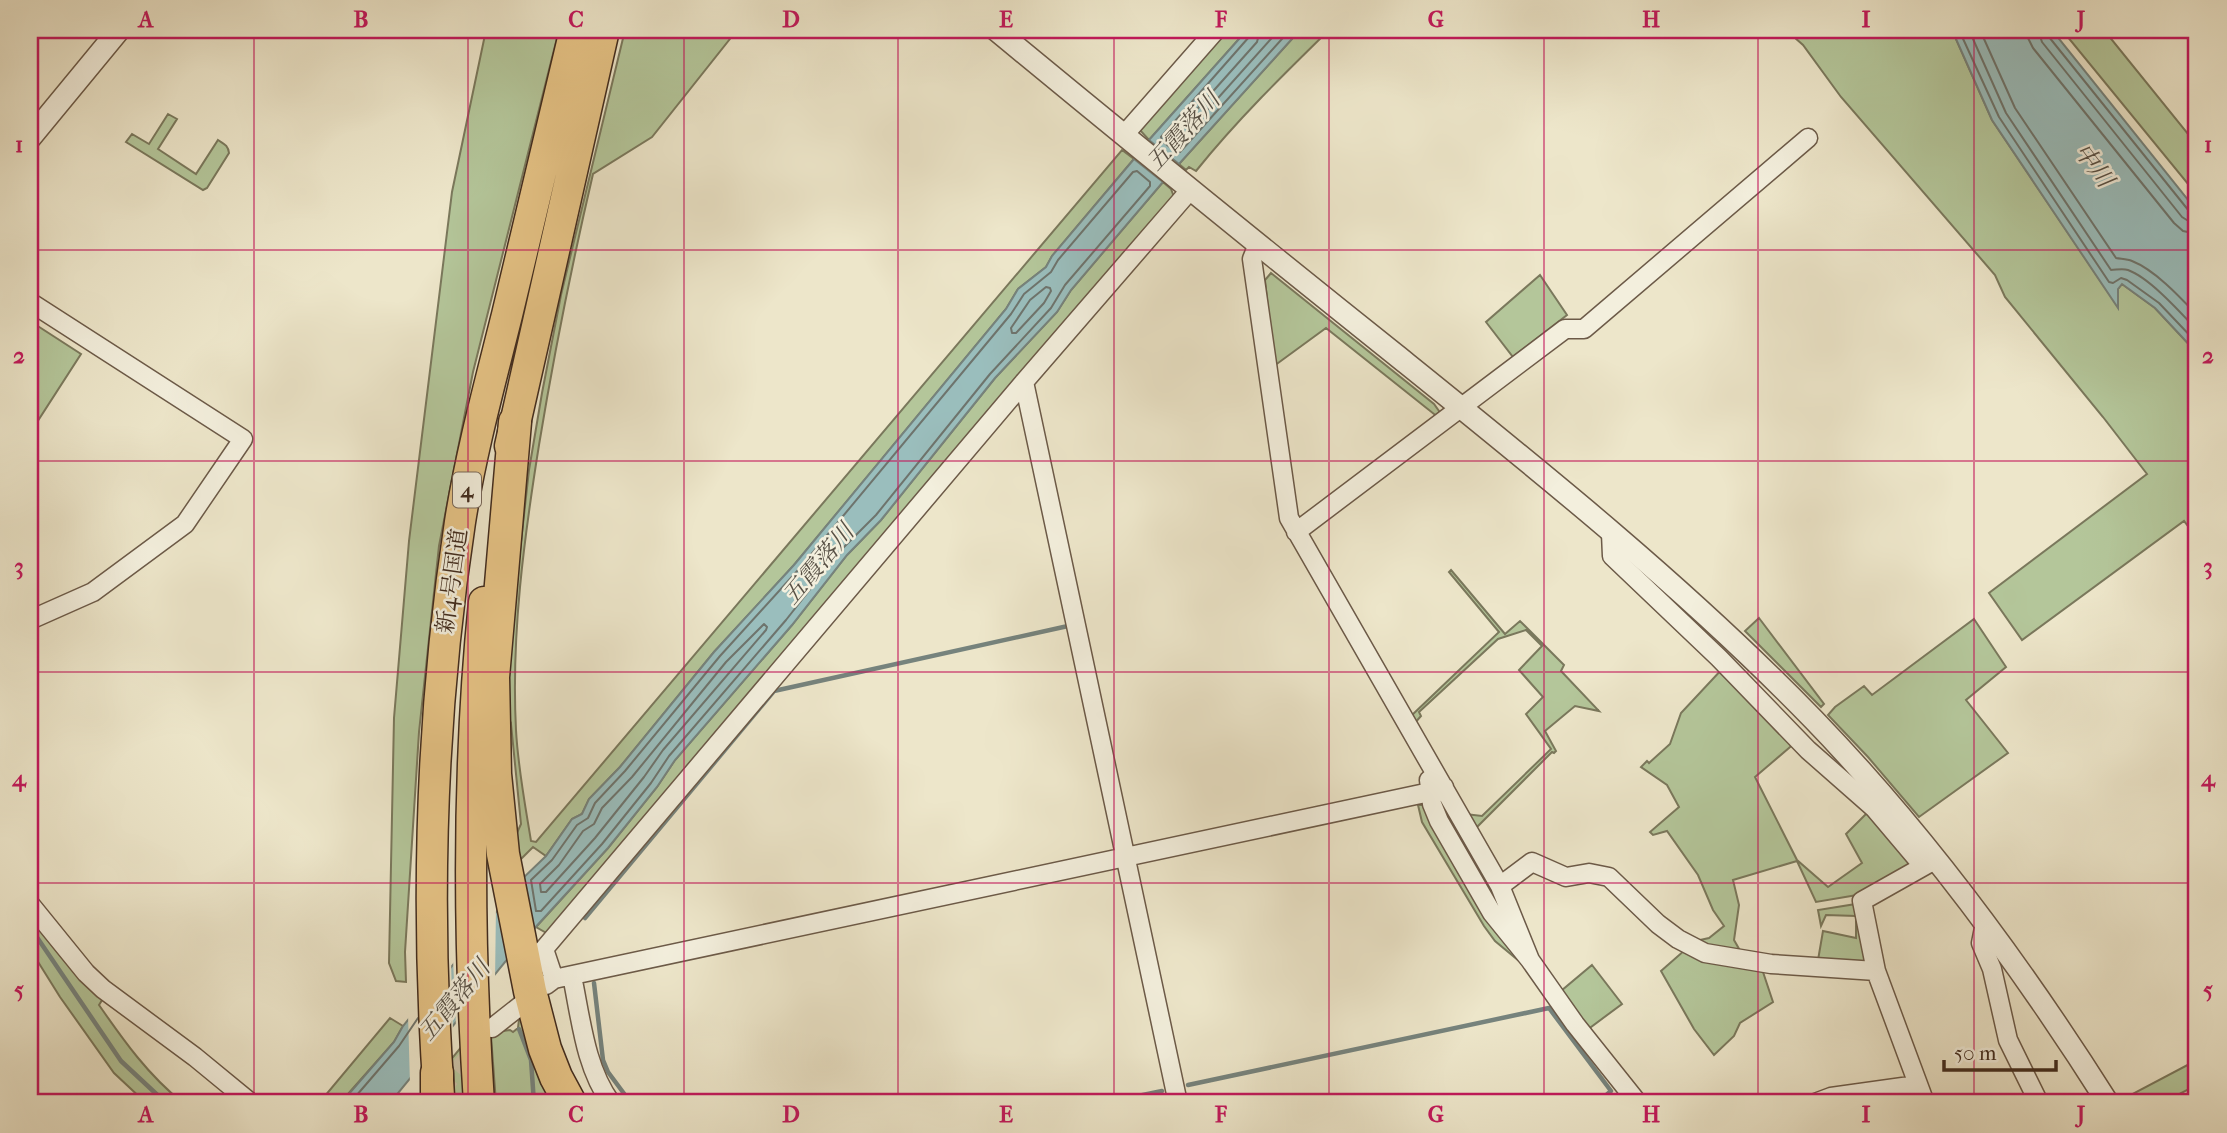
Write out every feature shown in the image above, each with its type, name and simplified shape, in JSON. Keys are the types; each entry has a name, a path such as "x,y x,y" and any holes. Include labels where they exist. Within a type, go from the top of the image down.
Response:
{"highway":[{"name":"新4号国道","path":"438,1093 433,961 433,813 438,715 448,607 459,531 480,426 575,30"},
{"name":"新4号国道","path":"479,1103 483,1028 471,918 471,780 475,693 486,586 515,422 604,30"},
{"path":"515,422 493,677 493,738 503,854 544,983 545,1049 570,1103"}],"street":[{"path":"30,138 119,30"},
{"path":"996,30 1611,533 1688,598 1796,702 1852,761 1930,863 1985,923 2108,1103"},
{"path":"1130,140 1216,30"},
{"path":"1296,531 1565,329 1584,329 1808,138"},
{"path":"611,1103 595,1075 589,1056 544,983 544,949 1024,382 1185,184"},
{"path":"1258,244 1252,259 1289,518 1428,759 1437,789 1500,886 1530,960"},
{"path":"30,302 243,439 185,524 93,592 30,620"},
{"path":"1024,382 1178,1103"},
{"path":"483,1028 544,983 1437,789"},
{"path":"1437,789 1432,804 1438,821 1492,914 1638,1103"},
{"path":"1500,886 1532,862 1566,877 1589,873 1609,877 1658,925 1705,953 1771,964 1876,971"},
{"path":"1925,1103 1876,971 1862,901 1930,863"},
{"path":"30,904 86,973 103,989 195,1057 251,1103"},
{"path":"1985,923 1981,943 1992,969 2008,1040 2034,1102"},
{"path":"1815,1103 1831,1097 1917,1085"}],"green space":[{"path":"486,30 559,30 473,372 439,546 419,732 405,952 406,982 396,981 389,963 394,718 409,541 452,192"},
{"path":"625,30 737,30 652,137 593,174 545,411 520,587 515,659 516,730 531,841 536,842 1122,150 1134,159 1052,256 1046,267 1018,289 1006,309 794,565 714,652 620,767 589,799 582,814 572,819 546,856 533,847 519,861 516,835 521,824 505,690 529,470 561,295"},
{"path":"1225,30 1247,30 1149,140 1139,129"},
{"path":"1300,30 1329,30 1244,116 1196,171 1189,167 1186,170 1179,164"},
{"path":"1786,30 1952,30 1992,120 2118,307 2118,289 2122,284 2155,308 2197,353 2197,538 2184,521 2022,640 1989,593 2147,474 2005,297 1995,275 1841,97 1803,45"},
{"path":"2062,30 2104,30 2197,145 2197,195"},
{"path":"168,114 177,119 158,149 196,174 218,140 228,148 229,153 207,188 203,190 126,142 132,134 149,144"},
{"path":"1163,182 1171,189 1174,197 550,935 536,927 608,848 675,760 792,625 847,555 881,520 995,378 1057,312 1071,290"},
{"path":"1271,273 1434,404 1439,411 1439,418 1326,328 1274,366 1265,280"},
{"path":"1540,275 1567,315 1513,357 1486,322"},
{"path":"30,321 81,354 30,433"},
{"path":"1451,570 1505,634 1520,621 1564,665 1561,671 1599,711 1575,706 1545,731 1556,751 1474,830 1465,814 1482,816 1551,749 1526,714 1543,697 1519,670 1542,646 1526,630 1498,639 1419,712 1421,716 1414,724 1410,717 1499,632 1449,572"},
{"path":"1759,618 1824,704 1821,707 1745,631"},
{"path":"1974,619 2006,667 1966,700 2008,753 1919,817 1828,715 1864,686 1872,695"},
{"path":"1724,667 1796,742 1755,777 1797,860 1828,887 1862,863 1846,834 1869,811 1912,863 1857,895 1816,902 1797,861 1733,880 1739,905 1734,940 1742,954 1691,942 1709,938 1724,926 1713,910 1698,875 1667,831 1653,835 1650,832 1679,807 1667,785 1641,767 1670,744 1681,713"},
{"path":"1418,805 1426,805 1519,961 1495,941 1484,926 1422,822"},
{"path":"1856,904 1866,963 1818,960 1823,931 1856,938 1856,916 1826,915 1821,926 1818,910"},
{"path":"30,915 104,997 99,1005 137,1057 183,1103 146,1103 114,1073 30,949"},
{"path":"1686,949 1762,969 1773,1002 1740,1023 1734,1036 1714,1055 1694,1029 1661,971"},
{"path":"1592,965 1622,1004 1587,1030 1561,991"},
{"path":"524,1016 561,1103 496,1103 491,1036 496,1032 513,1032 518,1028 519,1019"},
{"path":"390,1018 403,1026 394,1042 340,1103 319,1103"},
{"path":"467,1040 471,1103 450,1103 448,1063"},
{"path":"2197,1060 2197,1085 2162,1103 2123,1103 2121,1100"}],"water":[{"name":"五霞落川","path":"1247,30 1300,30 1179,164 1149,140"},
{"name":"中川","path":"1952,30 2052,30 2197,211 2197,353 2155,308 2122,284 2118,289 2118,308 1992,120"},
{"name":"五霞落川","path":"1134,159 1163,182 1071,290 1057,312 995,378 881,520 847,555 792,625 675,760 608,848 532,931 522,879 546,856 572,819 582,814 589,799 620,767 714,652 794,565 1006,309 1018,289 1046,267 1052,256"},
{"name":"五霞落川","path":"505,901 514,951 390,1103 341,1103 394,1042 403,1026"}],"pier":[{"path":"496,906 495,981 456,1028 453,958"},
{"path":"451,962 453,1031 410,1084 408,1014"}],"waterway":[{"path":"585,918 774,691 1068,626"},
{"path":"30,927 121,1061 166,1103"},
{"path":"594,983 603,1060 608,1072 631,1103"},
{"path":"1188,1085 1549,1008 1611,1091 1597,1103"},
{"path":"519,1029 531,1060 534,1103"},
{"path":"1104,1103 1162,1091"}],"tunnel":[{"path":"439,1092 477,1047"}]}
